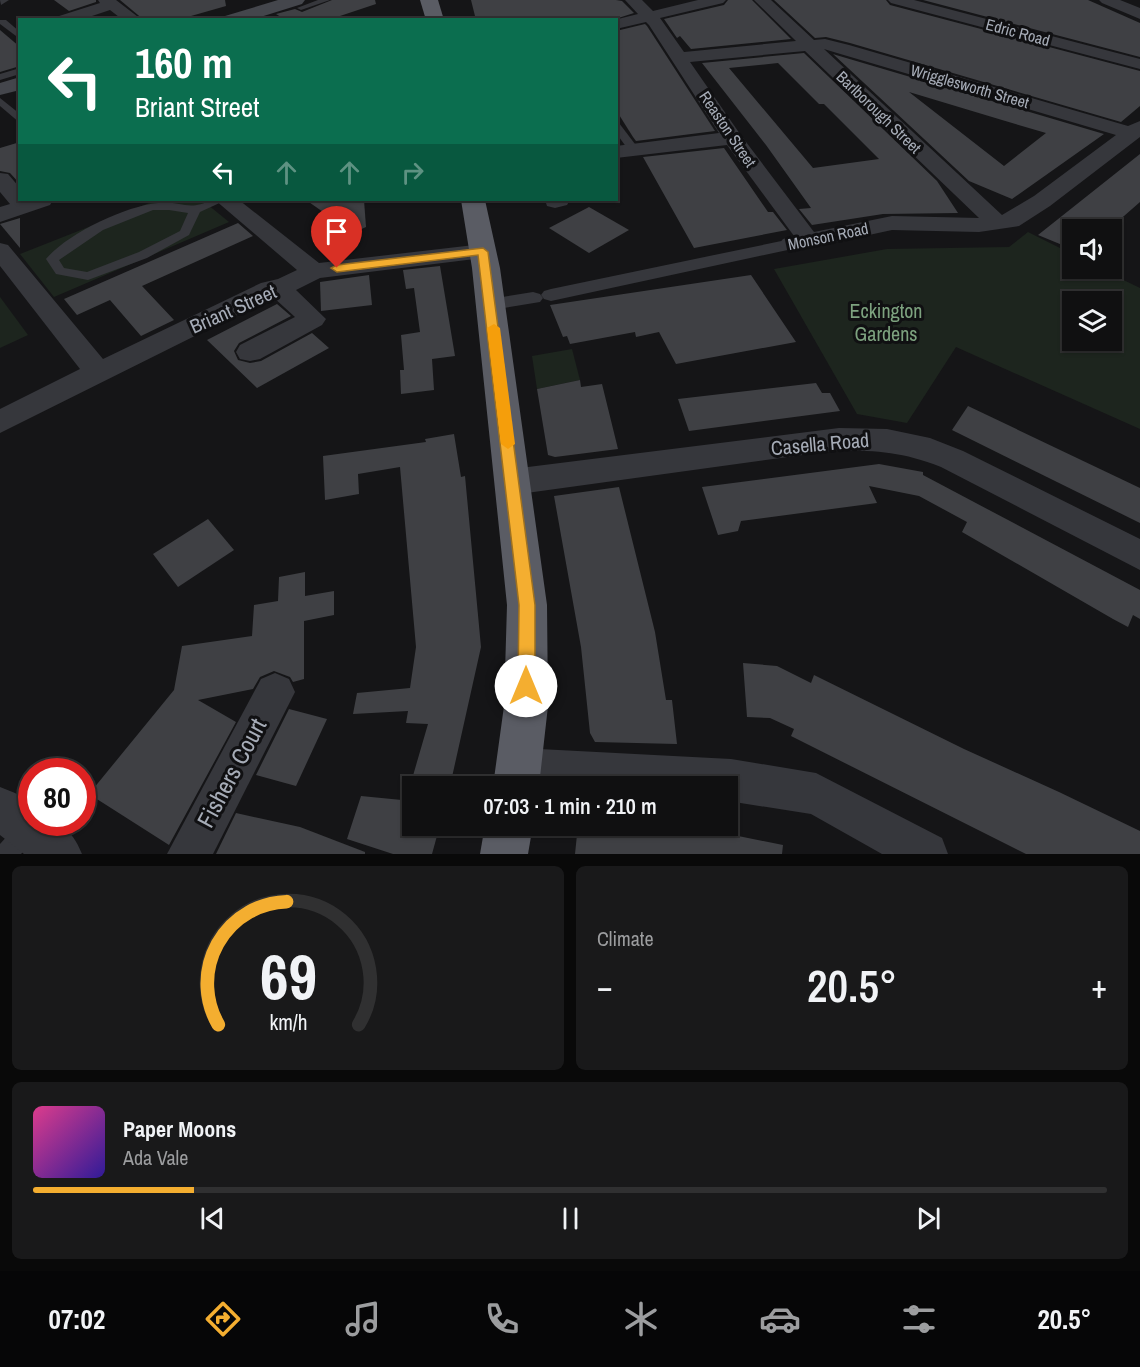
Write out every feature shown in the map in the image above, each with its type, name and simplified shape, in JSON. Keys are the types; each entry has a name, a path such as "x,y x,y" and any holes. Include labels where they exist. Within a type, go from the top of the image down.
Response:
{"highway":[{"path":"429,0 434,18"},
{"path":"473,201 491,304 527,605 526,706 518,776"},
{"path":"504,854 507,836"}],"main road":[{"path":"240,18 299,5"},
{"path":"0,89 18,84"}],"street":[{"name":"Reaston Street","path":"633,0 649,17 679,58 800,243"},
{"path":"618,24 718,0"},
{"name":"Barlborough Street","path":"762,0 997,223"},
{"name":"Edric Road","path":"896,0 1140,64"},
{"path":"1107,0 1140,14"},
{"path":"67,18 109,2 131,18"},
{"name":"Wrigglesworth Street","path":"679,58 825,44 1135,130"},
{"name":"Monson Road","path":"491,304 542,296 892,223 997,223 1020,216 1135,130"},
{"path":"625,151 732,138"},
{"path":"0,178 18,192"},
{"path":"227,201 314,271"},
{"path":"0,215 33,203"},
{"path":"0,249 98,372"},
{"name":"Briant Street","path":"0,422 98,372 314,271 429,256 483,252"},
{"path":"249,352 314,318 277,287"},
{"name":"Casella Road","path":"512,482 839,439 888,440 919,446 952,459 1140,555"},
{"name":"Fishers Court","path":"189,854 274,692"},
{"path":"738,781 816,794 926,854"}],"lane":[{"path":"299,5 326,0"},
{"path":"3,22 18,35"},
{"path":"0,77 18,72"},
{"path":"0,101 18,118"},
{"path":"618,131 625,151"},
{"path":"195,210 185,233 143,255 88,276 60,271 52,260 70,243 106,224 153,207 176,206 195,210 218,201"}],"green space":[{"path":"154,201 203,201 229,222 54,297 20,254"},
{"name":"Eckington Gardens","path":"1028,232 1062,249 1062,279 1122,279 1140,288 1140,429 956,347 907,423 857,414 774,269 887,249 1009,247"},
{"path":"0,297 28,335 0,348"},
{"path":"572,349 580,380 537,389 532,356"}],"building":[{"path":"54,0 96,0 96,2 69,11"},
{"path":"120,0 225,0 226,6 184,18 142,18"},
{"path":"332,0 375,0 376,4 334,18 283,18 276,14 295,9 302,12"},
{"path":"471,0 616,0 622,1 634,13 618,18 476,18"},
{"path":"728,0 752,0 791,39 691,49 680,36 677,38 664,19 724,5"},
{"path":"774,0 886,0 890,5 1140,71 1140,106 1121,122 850,43 826,37 815,38"},
{"path":"923,0 1088,0 1140,23 1140,57"},
{"path":"645,24 647,26 715,131 636,141 618,113 618,31"},
{"path":"0,30 18,45 18,67 0,72"},
{"path":"804,53 937,181 958,213 883,214 812,225 799,209 811,208 766,145 702,63","holes":["778,63 819,104 824,104 879,159 813,168 729,68"]},
{"path":"833,54 1104,134 1012,199 969,181","holes":["909,92 1046,133 1004,166"]},
{"path":"18,143 18,182 10,173 0,171 0,148"},
{"path":"724,148 768,212 773,212 787,230 694,248 643,157"},
{"path":"1140,154 1140,202 1121,219 1062,219 1062,245 1038,235"},
{"path":"307,201 364,201 366,227 353,233"},
{"path":"589,207 629,230 589,253 549,228"},
{"path":"20,218 20,248 0,224"},
{"path":"238,223 253,236 142,286 174,320 141,336 110,300 77,315 64,299"},
{"path":"440,266 455,356 432,359 434,390 401,394 400,370 404,370 401,335 420,332 414,288 406,289 403,270"},
{"path":"369,275 372,305 321,311 320,282"},
{"path":"751,275 796,342 676,364 659,332 636,337 635,332 570,344 567,336 563,337 550,305"},
{"path":"277,304 291,316 239,343 234,351 238,360 250,363 261,361 312,333 329,348 257,388 207,340"},
{"path":"580,380 581,387 602,384 618,449 555,457 548,455 537,389"},
{"path":"816,383 822,393 830,393 840,411 689,431 678,399"},
{"path":"968,406 1140,488 1140,523 952,430"},
{"path":"454,434 461,477 465,476 481,647 452,776 413,776 428,724 406,723 408,711 353,714 357,693 410,688 416,647 400,467 358,474 359,494 325,500 323,456 426,442 425,439"},
{"path":"879,464 923,472 923,475 1140,590 1140,619 1133,615 1128,627 1113,619 962,532 967,522 919,496 869,486 877,503 741,521 738,531 718,535 702,487"},
{"path":"619,487 655,632 666,700 672,700 677,744 595,742 590,733 581,647 554,496"},
{"path":"208,519 234,550 178,587 153,554"},
{"path":"305,572 305,596 334,591 334,615 304,621 304,679 293,682 290,677 274,671 260,677 253,689 198,700 236,722 169,845 96,798 96,785 174,690 182,646 252,636 254,605 278,601 279,577"},
{"path":"743,663 777,666 811,683 814,675 964,749 1059,792 1140,831 1140,854 1026,854 791,736 794,729 770,718 747,717"},
{"path":"289,709 327,719 296,786 256,775"},
{"path":"361,796 402,800 402,836 437,836 432,854 393,854 347,839"},
{"path":"236,813 300,827 365,852 365,854 216,854"},
{"path":"577,836 738,836 783,845 782,854 575,854"}],"slow traffic":[{"path":"494,328 508,444"}],"route":[{"path":"337,268 429,256 483,252 527,605 526,686"}]}
